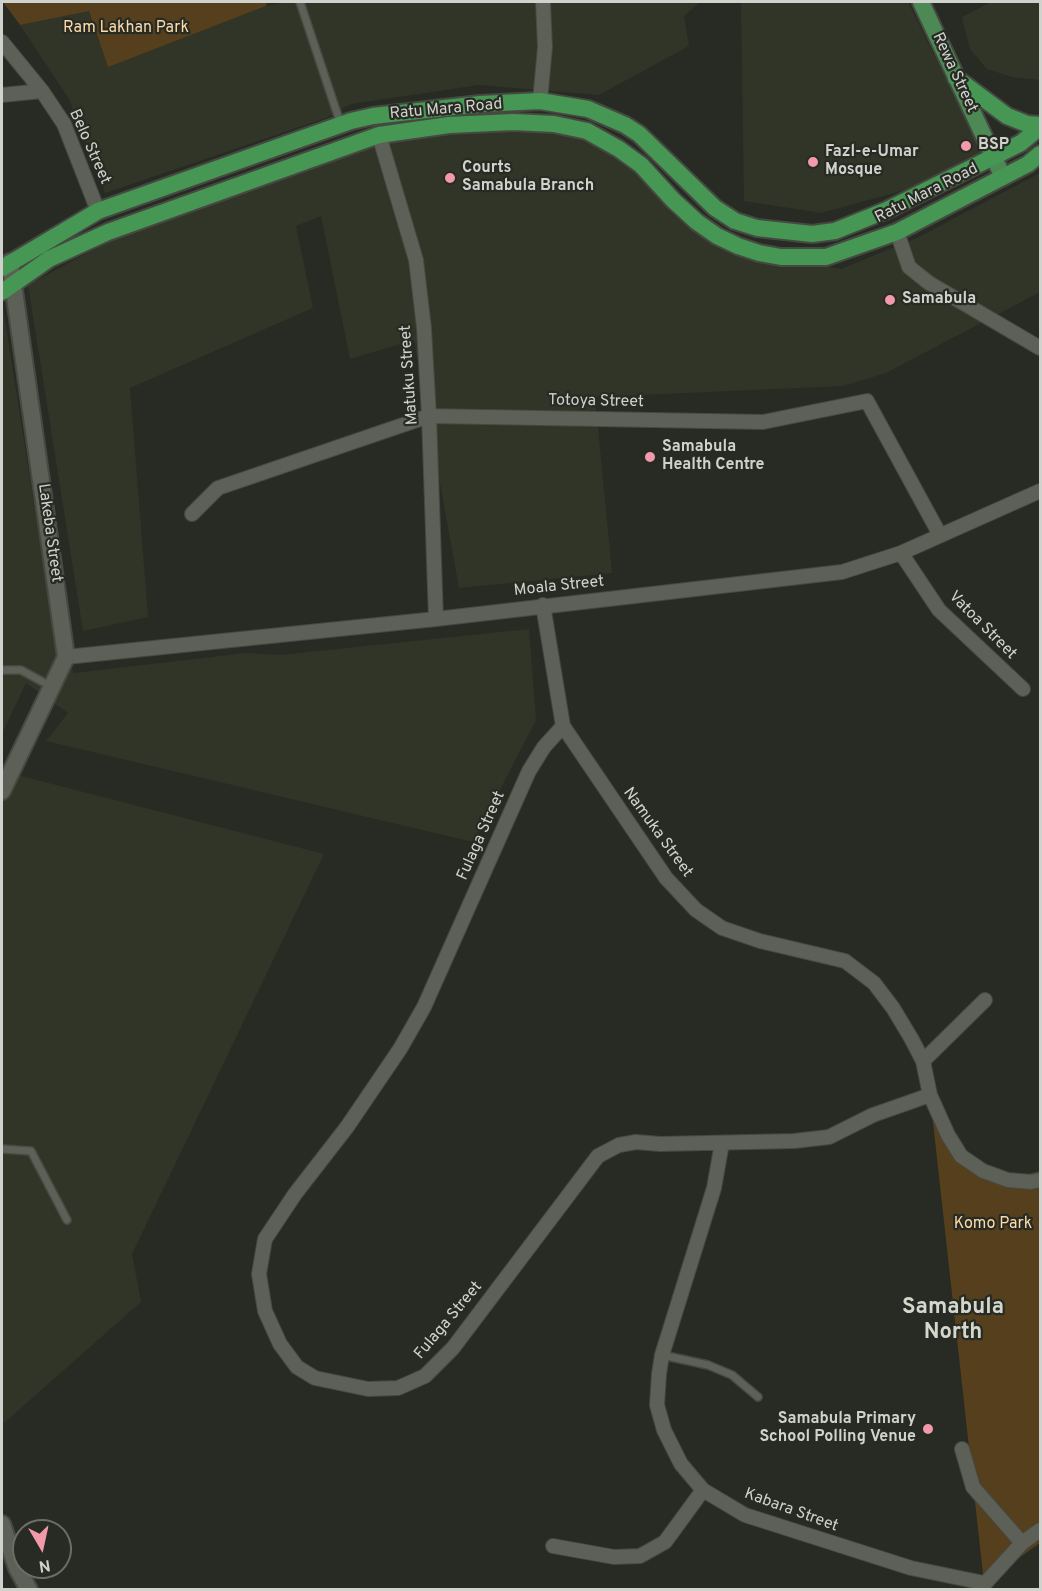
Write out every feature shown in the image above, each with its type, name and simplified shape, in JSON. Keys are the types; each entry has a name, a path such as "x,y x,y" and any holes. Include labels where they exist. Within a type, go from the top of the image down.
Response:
{"highway":[{"path":"956,78 1007,116 1027,124 1041,126"},
{"name":"Ratu Mara Road","path":"6,265 98,211 341,124 373,116 540,101 588,109 625,125 639,134 714,208 735,221 757,228 812,234 835,231 887,210 1021,143 1041,126"},
{"name":"Ratu Mara Road","path":"7,288 49,259 108,232 379,135 457,124 513,122 554,124 587,131 619,149 641,165 673,200 697,222 717,236 759,253 781,257 826,257 897,232 1028,164 1041,154"},
{"path":"887,210 897,232"},
{"path":"98,211 108,232"}],"main road":[{"name":"Rewa Street","path":"921,2 1003,177"},
{"name":"Lakeba Street","path":"6,265 7,288 66,657"},
{"path":"2,791 66,657"},
{"path":"2,1524 17,1569 29,1590"}],"street":[{"path":"540,101 545,47 543,2"},
{"name":"Belo Street","path":"2,42 42,91 64,124 98,211"},
{"path":"2,95 42,91"},
{"name":"Matuku Street","path":"379,135 416,260 424,328 429,416 436,619"},
{"path":"897,232 909,267 929,283 1041,348"},
{"name":"Totoya Street","path":"192,514 218,488 429,416 763,422 867,401 940,535"},
{"name":"Moala Street","path":"66,657 436,619 842,572 901,553 1041,491"},
{"name":"Vatoa Street","path":"901,553 939,610 1023,689"},
{"name":"Namuka Street","path":"543,605 563,726 666,878 696,910 723,928 760,941 845,961 874,983 893,1008 923,1061 930,1095 948,1135 961,1156 983,1171 1008,1180 1031,1182 1041,1180"},
{"name":"Fulaga Street","path":"563,726 544,747 529,771 424,1007 400,1049 347,1127 295,1194 266,1239 259,1274 265,1311 280,1344 297,1366 315,1378 368,1389 398,1388 426,1376 453,1348 598,1156 619,1145 636,1142 660,1144 794,1141 829,1137 873,1115 930,1095"},
{"path":"923,1061 985,1000"},
{"name":"Kabara Street","path":"722,1143 714,1188 658,1374 657,1405 664,1430 681,1464 703,1491 745,1515 911,1568 981,1586"},
{"path":"962,1449 973,1487 1022,1543"},
{"path":"554,1546 614,1557 640,1556 665,1542 703,1491"},
{"path":"981,1586 1022,1543 1041,1530"}],"lane":[{"path":"300,2 341,124"},
{"path":"2,669 21,670 52,687"},
{"path":"2,1149 31,1151 68,1220"},
{"path":"662,1355 708,1365 732,1375 758,1397"}],"shaded area":[{"path":"287,2 700,2 684,16 689,46 599,95 479,85 351,104 326,118 105,193 69,99 20,25 89,10 108,66 266,6"},
{"path":"741,2 908,2 983,154 916,187 821,213 744,201"},
{"path":"991,2 1040,2 1040,80 1012,77 987,69 970,49 962,17"},
{"path":"449,125 588,137 628,160 688,219 763,256 841,269 917,238 1040,173 1040,292 886,373 843,386 595,397 612,573 459,588 414,340 350,359 321,216 296,226 313,308 130,388 148,617 83,631 28,285 128,231 363,146"},
{"path":"3,307 56,644 74,673 246,653 280,655 529,629 536,720 473,842 46,741 68,713 26,683 2,734"},
{"path":"2,771 324,854 132,1254 141,1302 4,1423 2,1416"}],"green space":[{"name":"Ram Lakhan Park","path":"3,2 267,2 266,6 108,67 89,11 20,25"},
{"name":"Komo Park","path":"930,1095 957,1158 1008,1179 1040,1171 1040,1543 984,1583"}],"place":[{"name":"BSP","path":"966,146"},
{"name":"Fazl-e-Umar Mosque","path":"813,162"},
{"name":"Courts Samabula Branch","path":"450,178"},
{"name":"Samabula","path":"890,300"},
{"name":"Samabula Health Centre","path":"650,457"},
{"name":"Samabula Primary School Polling Venue","path":"928,1429"}],"district":[{"name":"Samabula North","path":"953,1322"}]}
